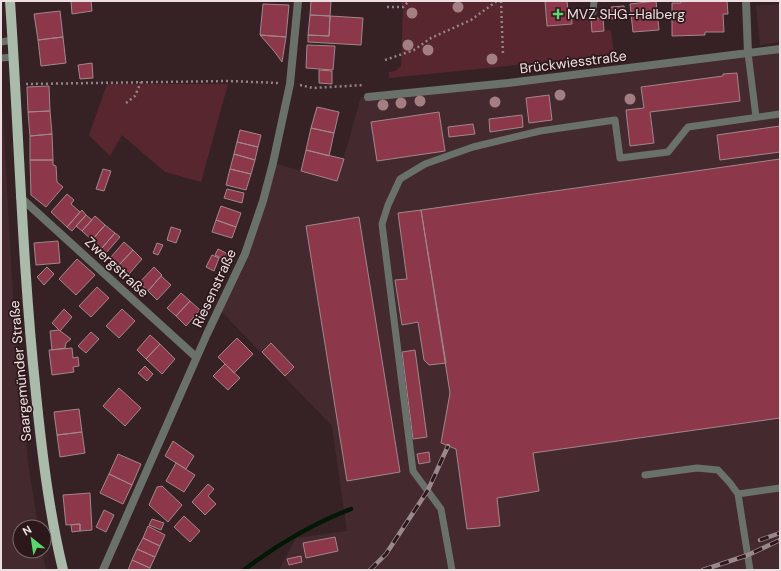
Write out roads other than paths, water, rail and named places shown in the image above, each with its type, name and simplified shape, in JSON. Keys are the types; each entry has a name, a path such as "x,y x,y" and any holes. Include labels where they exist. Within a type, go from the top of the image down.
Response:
{"main road":[{"name":"Saargemünder Straße","path":"10,1 20,197 31,348 42,460 51,517 63,570"}],"street":[{"name":"Riesenstraße","path":"103,570 196,357 245,254 267,186 290,84 298,1"},
{"path":"746,1 748,53"},
{"name":"Brückwiesstraße","path":"368,97 508,82 780,49"},
{"name":"Zwergstraße","path":"20,197 196,357"}],"lane":[{"path":"593,12 594,1"},
{"path":"1,42 13,40"},
{"path":"748,53 756,117"},
{"path":"1,58 14,57"},
{"path":"452,570 441,509 413,471 382,224 388,205 400,179 424,164 473,147 540,131 615,120 620,158 668,152 688,127 780,114"},
{"path":"644,475 697,468 718,470 738,494 750,570"},
{"path":"738,494 780,488"}],"waterway":[{"path":"244,570 296,535 351,509"}],"railway":[{"path":"370,570 386,554 428,490 448,446"},
{"path":"760,540 780,533"},
{"path":"703,570 748,555 780,540"}],"place":[{"name":"MVZ SHG-Halberg","path":"558,14"}]}
